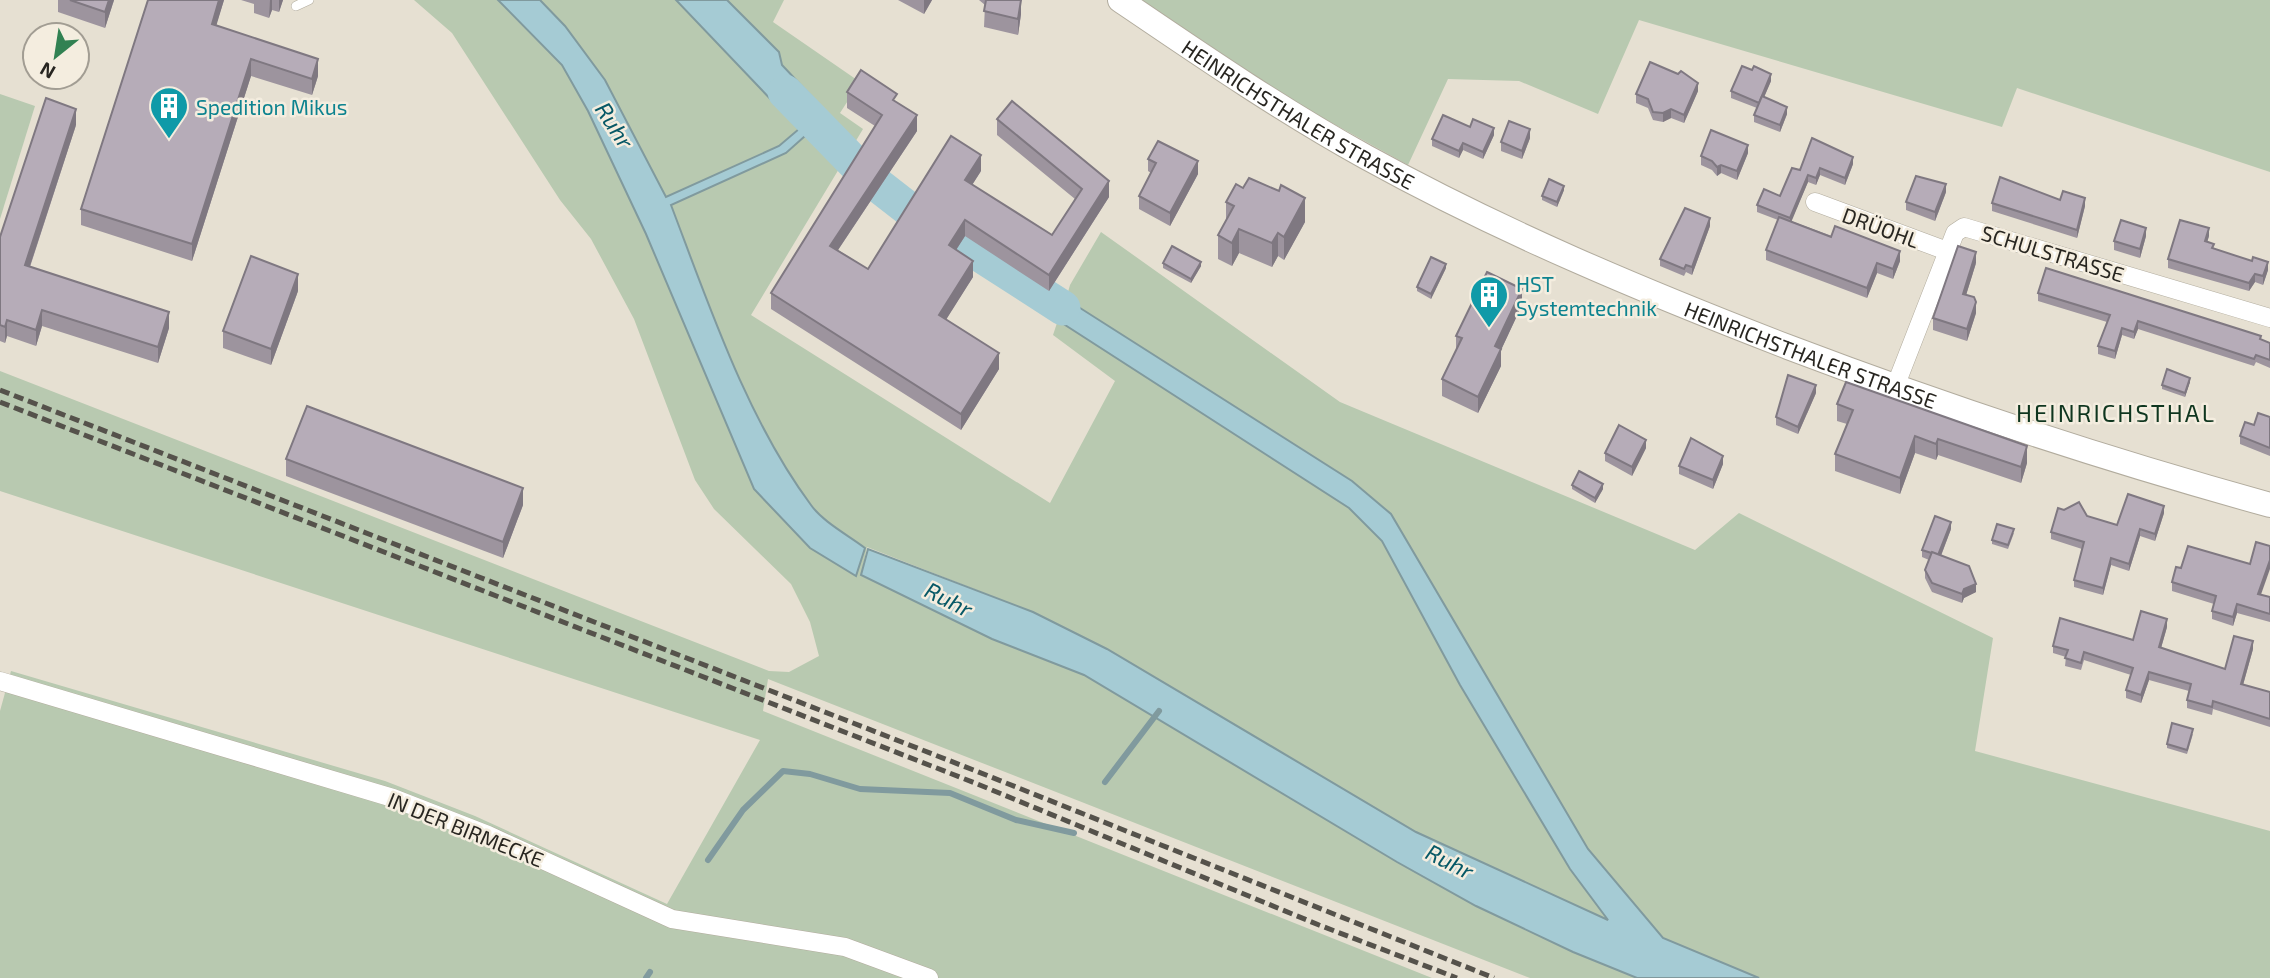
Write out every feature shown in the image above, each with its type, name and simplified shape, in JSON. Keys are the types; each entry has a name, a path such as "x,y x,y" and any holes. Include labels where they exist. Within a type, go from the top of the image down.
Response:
{"main road":[{"name":"HEINRICHSTHALER STRASSE","path":"1120,0 1275,104 1365,157 1470,212 1634,286 1895,387 2035,435 2270,505"}],"street":[{"name":"DRÜOHL","path":"1815,202 1947,251"},
{"name":"SCHULSTRASSE","path":"1895,387 1955,233 1967,227 2270,318"},
{"name":"IN DER BIRMECKE","path":"0,681 393,798 488,835 672,919 845,947 929,978"}],"lane":[{"path":"296,5 309,0"}],"green space":[{"path":"414,0 784,0 773,22 860,82 840,113 863,129 751,315 1050,503 1115,381 1053,335 1058,320 1349,508 1382,541 1460,685 1570,869 1609,922 1416,832 1107,649 1033,612 867,547 861,575 992,639 1084,675 1397,862 1476,906 1573,952 1637,978 1530,978 768,679 763,711 1432,978 0,978 0,711 11,671 385,781 475,816 667,904 760,740 0,491 0,371 769,671 789,672 819,656 810,622 791,584 714,509 695,480 634,319 591,239 560,200 452,33"},
{"path":"1141,0 2270,0 2270,172 2017,88 2002,127 1639,20 1598,114 1519,81 1448,79 1408,165 1267,87"},
{"path":"0,94 35,106 0,219"},
{"path":"1101,232 1340,402 1695,550 1739,513 1993,638 1975,751 2270,831 2270,978 1759,978 1663,938 1588,849 1391,514 1352,481 1066,299 1070,285"}],"water":[{"path":"498,0 540,0 565,26 605,80 666,197 779,146 799,129 676,0 727,0 779,52 782,65 830,116 808,138 805,136 786,153 671,205 731,360 767,436 788,472 816,511 865,548 856,576 810,548 754,489 646,234 588,111 562,65"},
{"path":"1026,279 1066,299 1352,481 1391,514 1588,849 1663,938 1759,978 1637,978 1573,952 1476,906 1397,862 1084,675 992,639 861,575 868,549 1033,612 1107,649 1416,832 1608,920 1570,869 1460,685 1382,541 1349,508 1017,294"}],"building":[{"path":"70,0 109,0 105,12"},
{"name":"Spedition Mikus","path":"148,0 219,0 212,24 318,59 312,79 251,59 192,244 81,209"},
{"path":"986,0 1021,0 1018,19 984,11"},
{"path":"1650,62 1678,74 1681,71 1698,83 1684,115 1671,109 1663,113 1653,112 1648,99 1636,94"},
{"path":"1742,66 1752,70 1754,66 1771,74 1759,103 1731,91"},
{"path":"861,70 897,94 893,100 917,115 830,246 868,269 951,136 981,155 965,180 1052,235 1082,189 997,119 1012,101 1109,181 1049,275 965,220 949,245 973,261 939,315 999,353 961,414 771,293 882,115 847,92"},
{"path":"1762,96 1787,107 1780,125 1754,115"},
{"path":"46,98 76,109 25,265 169,312 158,347 42,310 36,330 7,320 5,327 0,325 0,237"},
{"path":"1443,115 1470,127 1473,119 1494,128 1483,152 1463,143 1459,151 1432,139"},
{"path":"1509,121 1530,129 1522,151 1501,142"},
{"path":"1711,130 1748,145 1737,171 1721,165 1717,167 1712,161 1701,156"},
{"path":"1812,138 1853,157 1845,178 1820,168 1816,178 1808,175 1790,218 1757,205 1764,189 1780,196 1792,168 1800,170"},
{"path":"1158,141 1198,161 1170,213 1139,196 1156,163 1148,159"},
{"path":"1916,176 1946,184 1935,212 1906,202"},
{"path":"2000,177 2060,200 2063,191 2085,198 2077,230 1992,203"},
{"path":"1249,178 1279,191 1281,185 1305,198 1284,237 1278,233 1272,243 1239,229 1232,243 1218,235 1234,206 1226,202 1236,184 1243,188"},
{"path":"1549,179 1564,186 1557,202 1542,196"},
{"path":"1685,208 1710,218 1692,267 1686,265 1684,269 1660,259"},
{"path":"1779,217 1831,237 1835,226 1900,251 1893,269 1877,263 1867,288 1766,250"},
{"path":"2121,220 2146,228 2140,249 2114,241"},
{"path":"2180,220 2209,228 2205,241 2214,244 2212,248 2252,261 2253,257 2268,262 2263,276 2255,274 2249,283 2168,259"},
{"path":"1172,246 1201,262 1191,279 1163,263"},
{"path":"1958,246 1976,252 1963,294 1974,297 1976,302 1967,329 1933,318"},
{"path":"251,256 298,274 271,349 223,331"},
{"path":"1431,257 1446,264 1431,294 1417,287"},
{"path":"2046,268 2261,336 2260,339 2270,343 2270,360 2256,355 2254,359 2138,321 2134,332 2122,328 2115,351 2098,346 2110,315 2038,293"},
{"name":"HST Systemtechnik","path":"1487,272 1522,289 1495,346 1501,349 1478,397 1442,379 1462,338 1456,336"},
{"path":"2167,369 2190,378 2185,393 2162,385"},
{"path":"1788,375 1816,385 1798,427 1776,417"},
{"path":"1846,382 2027,446 2021,467 1938,439 1936,444 1915,436 1900,478 1835,454 1853,410 1837,404"},
{"path":"307,406 523,488 503,542 286,459"},
{"path":"2258,413 2270,417 2270,448 2240,436 2245,422 2254,425"},
{"path":"1619,425 1646,440 1632,467 1605,453"},
{"path":"1691,438 1723,456 1713,480 1679,466"},
{"path":"1579,471 1603,484 1595,498 1572,485"},
{"path":"2128,494 2164,506 2155,534 2140,529 2129,564 2111,558 2103,588 2074,580 2084,542 2051,532 2058,508 2064,510 2079,502 2087,516 2117,525"},
{"path":"1935,516 1951,522 1938,555 1922,550"},
{"path":"1997,524 2014,529 2008,545 1992,540"},
{"path":"2256,542 2270,546 2270,560 2258,594 2270,597 2270,614 2237,604 2233,617 2212,611 2216,596 2172,582 2176,567 2181,568 2188,546 2250,564"},
{"path":"1932,552 1969,566 1976,584 1964,589 1962,594 1932,583 1925,570"},
{"path":"2141,611 2167,619 2159,647 2225,669 2234,636 2253,641 2241,684 2270,692 2270,719 2213,701 2212,707 2187,700 2191,684 2149,672 2141,695 2126,690 2133,668 2084,652 2081,663 2065,658 2068,650 2053,646 2060,618 2133,640"},
{"path":"2172,723 2193,729 2187,750 2167,744"}],"waterway":[{"name":"Ruhr","path":"785,92 870,179 906,207 1063,308"},
{"path":"1105,782 1159,711"},
{"path":"708,860 743,810 783,771 810,774 860,789 950,793 1016,820 1074,833"},
{"path":"646,978 650,972"}],"railway":[{"path":"0,390 976,771 1494,978"},
{"path":"0,402 975,783 1319,925 1457,978"}],"place":[{"name":"Spedition Mikus","path":"169,140"},
{"name":"HST Systemtechnik","path":"1489,329"}],"district":[{"name":"HEINRICHSTHAL","path":"2116,412"}]}
